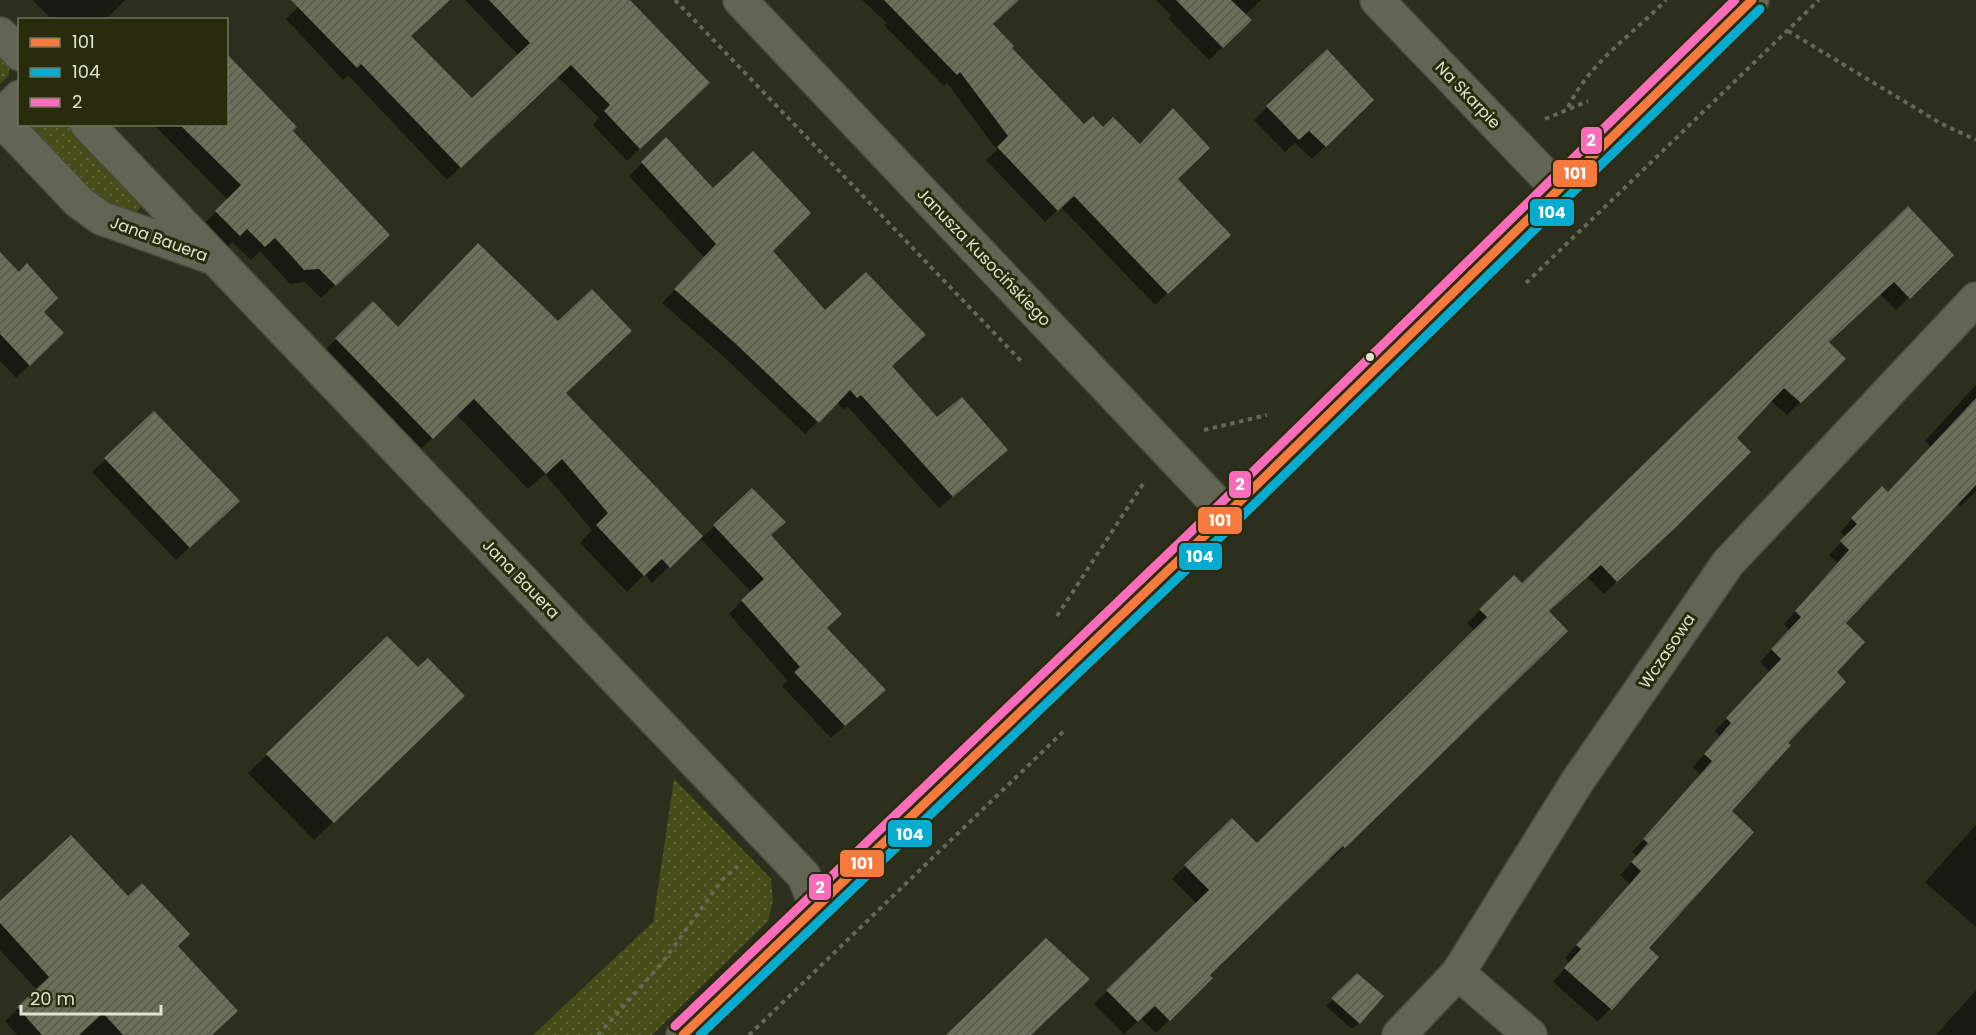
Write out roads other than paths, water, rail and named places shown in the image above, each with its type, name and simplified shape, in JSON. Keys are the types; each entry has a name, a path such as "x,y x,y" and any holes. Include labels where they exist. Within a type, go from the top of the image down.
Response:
{"main road":[{"path":"683,1035 1227,514 1752,0"}],"street":[{"name":"Janusza Kusocińskiego","path":"740,0 1227,514"},
{"name":"Na Skarpie","path":"1377,0 1559,190"},
{"path":"0,34 18,52"},
{"path":"0,117 18,99"},
{"name":"Jana Bauera","path":"0,117 79,202 101,218 215,259"},
{"name":"Jana Bauera","path":"89,126 780,850 804,876 816,907"},
{"name":"Wczasowa","path":"1399,1035 1458,973 1577,782 1728,563 1976,299"},
{"path":"1458,973 1530,1035"}]}
